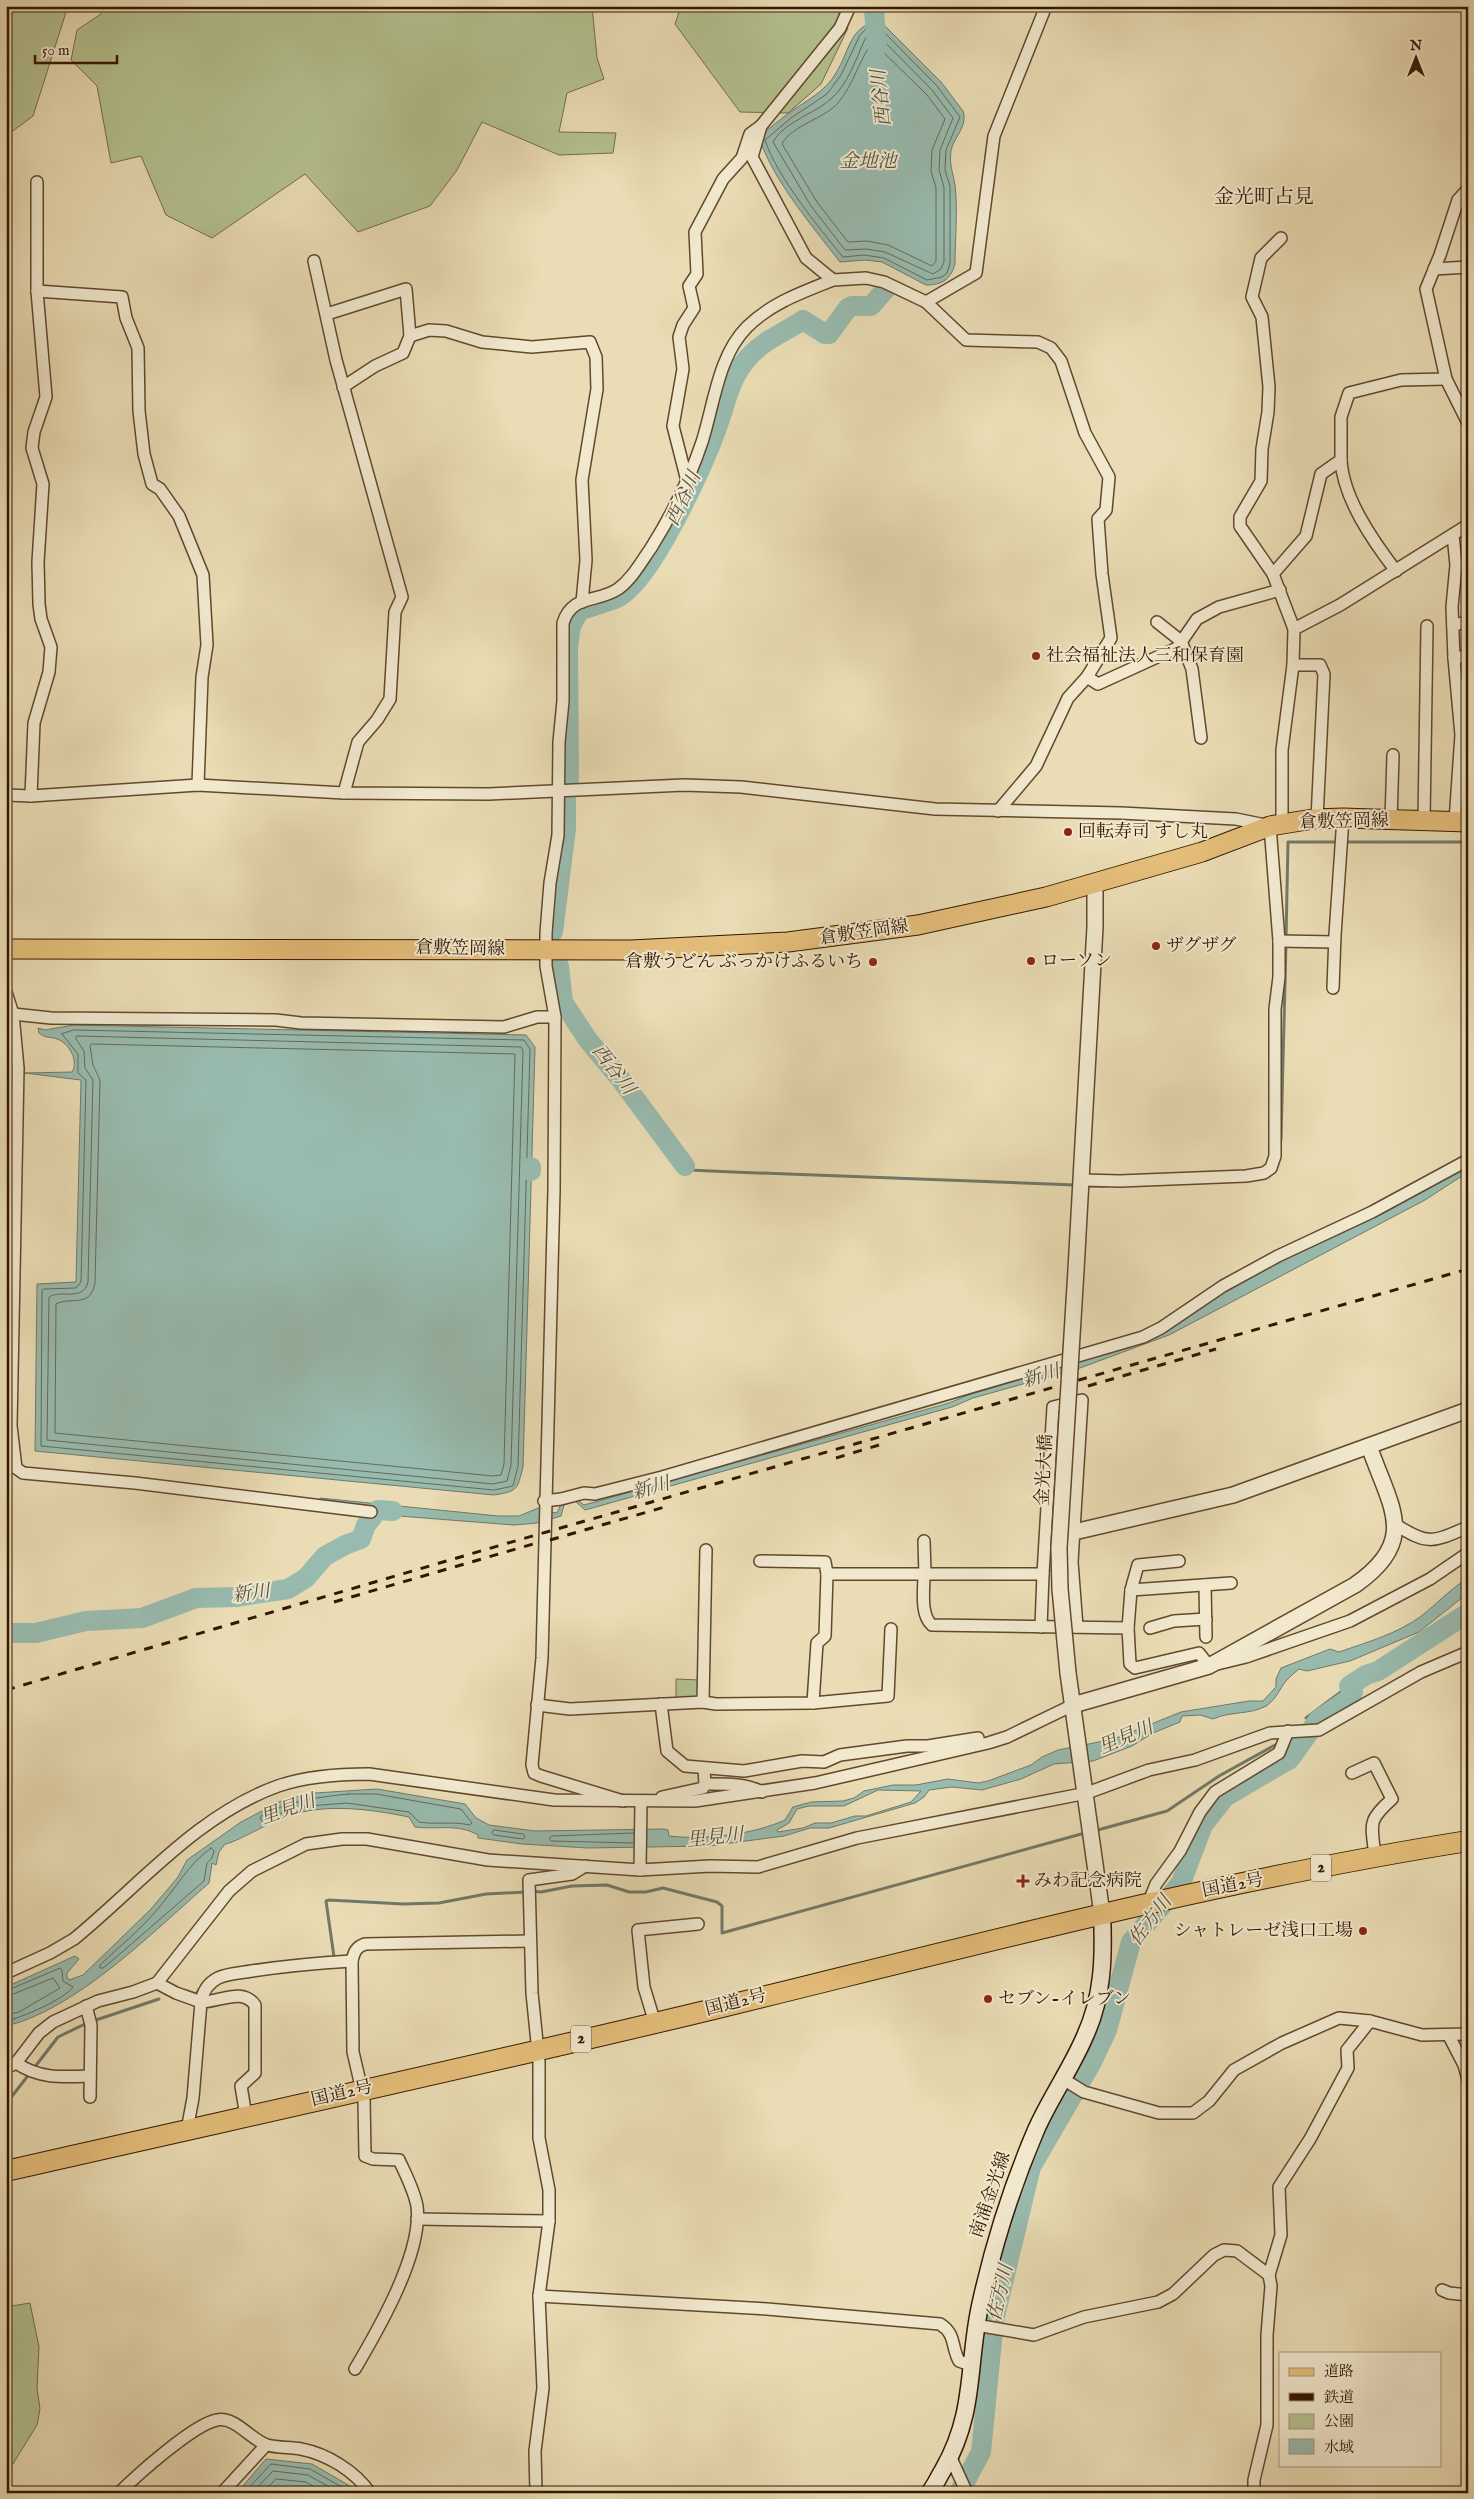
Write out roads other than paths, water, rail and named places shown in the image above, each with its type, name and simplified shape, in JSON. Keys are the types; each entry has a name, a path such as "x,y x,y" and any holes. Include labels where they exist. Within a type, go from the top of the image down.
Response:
{"highway":[{"name":"国道2号","path":"6,2171 655,2022 1102,1914 1375,1857 1468,1842"}],"main road":[{"name":"倉敷笠岡線","path":"6,948 460,948 546,950 725,946 850,935 927,924 1095,884 1202,852 1276,825 1317,819 1344,818 1461,822"},
{"name":"南浦金光線","path":"929,2493 950,2456 963,2425 990,2264 1018,2176 1037,2127 1068,2082 1096,2004 1104,1954 1102,1914"}],"street":[{"path":"686,478 673,426 683,369 679,337 683,324 694,308 689,286 697,274 695,232 723,179 742,158 750,134 761,126 840,28 850,6"},
{"path":"926,302 976,273 994,136 1046,6"},
{"path":"761,126 752,156 806,258 833,280"},
{"path":"31,796 34,723 49,672 51,647 41,619 39,604 38,562 43,484 32,448 34,432 46,397 37,291 37,182"},
{"path":"1468,188 1458,200 1426,289 1446,379 1468,423"},
{"path":"1081,1184 1246,1176 1264,1173 1271,1168 1275,1156 1275,1009 1284,941 1276,825 1282,750 1293,665 1294,629 1273,574 1240,526 1240,517 1261,481 1262,449 1268,412 1269,387 1262,317 1252,297 1261,258 1281,238"},
{"path":"314,261 343,387 402,597 395,612 390,699 377,720 358,742 344,793"},
{"path":"1434,270 1468,267"},
{"path":"623,1801 534,1773 532,1766 538,1705 546,1541 544,1500 554,1190 555,1016 546,966 546,950 550,883 558,835 559,742 563,701 563,623 566,612 582,602 617,590 634,572 662,529 702,440 725,365 734,346 747,327 776,304 833,280 866,278 884,282 926,302 966,340 1038,342 1051,348 1061,362 1085,433 1109,477 1106,510 1098,519 1102,574 1111,638 1087,678 1068,698 1036,766 998,811"},
{"path":"327,314 406,289 410,336 403,353 375,366 343,387"},
{"path":"37,291 122,297 126,318 138,348 139,411 144,454 152,484 160,489 179,516 203,575 207,645 202,677 198,785"},
{"path":"410,336 429,330 446,331 482,342 532,347 590,342 596,356 598,389 582,480 586,560 582,602"},
{"path":"1396,571 1373,541 1348,488 1341,460 1341,417 1349,393 1400,380 1446,379"},
{"path":"1273,574 1306,536 1321,474 1341,460"},
{"path":"1294,629 1340,605 1468,525"},
{"path":"1453,535 1456,565 1453,625 1454,658 1464,733 1461,822"},
{"path":"1087,678 1098,684 1177,648 1197,620 1219,607 1280,590"},
{"path":"1157,622 1181,642 1192,669 1202,738"},
{"path":"1453,625 1468,622"},
{"path":"1424,820 1427,626"},
{"path":"1454,658 1468,656"},
{"path":"1293,665 1320,665 1324,674 1317,819"},
{"path":"1391,820 1393,755"},
{"path":"6,795 31,796 198,785 344,793 489,794 684,785 742,787 917,807 998,811 1063,810 1236,819 1276,825"},
{"path":"1333,988 1340,843 1344,818"},
{"name":"金光大橋","path":"1095,884 1096,928 1059,1548 1060,1589 1068,1673 1102,1914"},
{"path":"1284,941 1334,942"},
{"path":"6,992 14,1014 18,1068 10,1344 11,1426 16,1468 23,1472 125,1482 371,1512"},
{"path":"14,1014 52,1018 276,1020 301,1023 504,1027 537,1017 555,1016"},
{"path":"544,1500 561,1499 584,1493 595,1494 671,1474 1143,1337 1161,1328 1223,1286 1278,1256 1372,1212 1468,1160"},
{"path":"1041,1627 1044,1540 1053,1407 1082,1400 1072,1562 1077,1627"},
{"path":"1044,1540 1233,1495 1468,1410"},
{"path":"1209,1666 1355,1584 1376,1571 1388,1556 1395,1541 1395,1524 1369,1446"},
{"path":"1395,1524 1422,1540 1432,1540 1468,1528"},
{"path":"924,1541 924,1605 927,1621 932,1626 1128,1628"},
{"path":"703,1702 706,1550"},
{"path":"6,1973 50,1953 74,1939 208,1823 257,1795 300,1780 330,1775 368,1774 525,1797 644,1802 694,1801 816,1783 988,1743 1074,1711 1209,1666 1246,1657 1350,1621 1430,1579 1468,1553"},
{"path":"760,1561 825,1562 827,1574 825,1636 817,1643 813,1703"},
{"path":"1179,1561 1138,1566 1132,1590 1128,1628 1130,1664 1134,1668 1199,1653 1209,1666"},
{"path":"827,1574 1043,1574"},
{"path":"1132,1590 1231,1583"},
{"path":"1205,1585 1206,1637"},
{"path":"1150,1628 1174,1621 1206,1619"},
{"path":"538,1705 570,1709 703,1702 716,1704 813,1703 888,1696 891,1629"},
{"path":"90,2076 46,2077 11,2065 39,2033 53,2022 86,2006 157,1983 229,1891 252,1871 306,1844 342,1839 367,1839 488,1860 585,1866 758,1867 857,1838 1195,1760 1270,1732 1319,1730 1421,1672 1468,1652"},
{"path":"661,1704 667,1751 685,1766 704,1769 744,1771 802,1761 824,1762 840,1755 907,1746 928,1746 978,1738 988,1743"},
{"path":"1151,1903 1156,1884 1180,1852 1200,1812 1215,1792 1279,1753 1294,1731"},
{"path":"1352,1773 1374,1763 1392,1799 1374,1814 1372,1825 1375,1857"},
{"path":"644,1802 703,1788 705,1784 704,1769"},
{"path":"705,1784 730,1784 754,1787 763,1792"},
{"path":"640,1866 644,1802"},
{"path":"536,2493 535,2452 543,2388 538,2296 549,2220 549,2190 539,2138 538,2062 530,1941 529,1880 572,1874 585,1866"},
{"path":"655,2022 644,1987 638,1930 698,1924"},
{"path":"356,2369 384,2320 406,2267 417,2219 414,2198 399,2160 373,2159 365,2156 366,2115 363,2089 353,2052 352,1961 354,1952 365,1944 530,1941"},
{"path":"187,2130 193,2098 201,2002 203,1992 208,1985 217,1978 226,1975 275,1967 352,1961"},
{"path":"157,1983 176,1993 201,2002 244,1996 255,2005 255,2073 241,2086 246,2116"},
{"path":"86,2006 91,2022 90,2097"},
{"path":"1068,2082 1084,2092 1159,2113 1193,2113 1209,2100 1234,2070 1282,2043 1339,2018 1370,2021 1422,2035 1449,2036 1468,2034"},
{"path":"1254,2493 1254,2480 1267,2425 1267,2336 1271,2286 1269,2275 1281,2235 1279,2187 1310,2139 1348,2068 1347,2050 1370,2021"},
{"path":"1449,2036 1464,2065 1468,2080"},
{"path":"417,2219 549,2220"},
{"path":"981,2326 1034,2334 1084,2317 1158,2302 1172,2294 1214,2255 1224,2250 1237,2251 1269,2275"},
{"path":"1442,2290 1468,2295"},
{"path":"538,2296 767,2309 940,2324 948,2329 954,2338 956,2355 960,2361 973,2366"},
{"path":"119,2493 142,2470 200,2428 217,2420 232,2423 266,2444 302,2450 329,2458 363,2482 370,2493"},
{"path":"222,2493 266,2444"},
{"path":"950,2456 962,2479 966,2493"}],"water":[{"name":"金地池","path":"880,21 941,82 963,111 964,122 951,151 956,195 955,264 951,274 937,284 926,285 882,262 865,260 840,262 783,186 765,153 759,137 827,85 841,65 856,33 870,23"},
{"path":"74,1025 526,1035 535,1047 523,1467 518,1485 515,1488 508,1492 494,1495 35,1451 37,1284 76,1282 81,1080 25,1073 72,1072 74,1063 69,1048 55,1038 41,1035 38,1028 45,1030"},
{"path":"1468,1167 1468,1172 1425,1200 1169,1335 1080,1368 973,1398 952,1407 585,1510 575,1501 564,1505 561,1516 537,1523 514,1525 386,1515 373,1508 320,1502 320,1498 498,1516 519,1516 548,1504 550,1512 557,1513 562,1502 576,1499 584,1505 949,1403 971,1394 1131,1346 1221,1291"},
{"name":"里見川","path":"1468,1578 1468,1593 1419,1632 1350,1661 1307,1671 1299,1669 1286,1681 1276,1697 1260,1709 1213,1719 1200,1715 1182,1716 1180,1722 1153,1733 1132,1746 1093,1761 1054,1764 1021,1779 982,1790 952,1787 929,1790 924,1797 915,1803 829,1828 810,1828 784,1836 708,1846 588,1848 522,1844 478,1838 478,1835 462,1829 415,1827 409,1817 364,1810 332,1808 287,1816 225,1844 219,1852 216,1865 212,1863 209,1883 114,1966 60,2004 33,2017 6,2026 6,1987 75,1956 79,1959 67,1973 67,1977 69,1980 83,1975 151,1909 178,1877 187,1860 241,1822 283,1800 315,1793 377,1789 465,1804 476,1818 489,1825 535,1831 663,1829 668,1830 669,1836 683,1837 712,1837 743,1833 785,1820 793,1807 811,1802 843,1801 854,1798 864,1791 893,1785 916,1785 948,1779 978,1783 988,1781 1031,1765 1042,1757 1058,1750 1114,1739 1181,1712 1249,1701 1263,1701 1276,1687 1276,1679 1281,1668 1330,1649 1339,1652 1391,1633 1420,1617","holes":["878,1790 921,1791 911,1802 866,1816 855,1816 831,1823 815,1823 803,1828 778,1832 777,1830 789,1823 797,1809 809,1806 844,1806"]},
{"path":"266,2459 312,2464 362,2493 237,2493"}],"waterway":[{"name":"西谷川","path":"877,47 874,11 878,6"},
{"name":"西谷川","path":"569,779 568,647 571,626 579,611 619,597 632,586 647,568 676,520 689,493 717,428 736,374 753,352 803,320 825,334 829,334 848,308 852,306 871,306 886,289"},
{"name":"西谷川","path":"553,932 566,829 566,795"},
{"path":"1286,938 1288,842 1338,842"},
{"path":"1345,842 1468,842"},
{"path":"1281,1140 1286,944"},
{"name":"西谷川","path":"559,966 563,1002 588,1040 619,1077 685,1166"},
{"path":"685,1166 689,1170 1075,1185"},
{"path":"1084,1186 1105,1186"},
{"name":"新川","path":"6,1633 36,1633 86,1621 142,1618 196,1598 236,1597 288,1589 306,1578 325,1556 361,1539 366,1525 378,1510 393,1511"},
{"name":"佐方川","path":"959,2493 981,2452 994,2320 1031,2167 1092,2062 1107,2030 1131,1942 1181,1883 1203,1825 1225,1797 1290,1759 1318,1720 1350,1698 1353,1692 1349,1686 1366,1675 1378,1671 1468,1613"},
{"path":"1306,1718 1349,1686"},
{"path":"1094,1831 1167,1811 1219,1776 1275,1745"},
{"path":"532,1891 541,1892 572,1886 607,1885 629,1892 646,1892 663,1888 717,1902 722,1906 722,1933 1085,1833"},
{"path":"331,1958 334,1957 326,1901 403,1904 439,1903 486,1894 526,1892"},
{"path":"184,1990 196,1994 200,1989"},
{"path":"93,2021 159,1999"},
{"path":"34,2068 58,2037 87,2023"},
{"path":"6,2104 30,2073"}],"railway":[{"path":"6,1690 508,1543 1468,1269"},
{"path":"1088,1386 1216,1349"},
{"path":"836,1458 879,1445"},
{"path":"550,1540 668,1506"},
{"path":"334,1602 533,1544"}],"place":[{"name":"社会福祉法人三和保育園","path":"1036,656"},
{"name":"回転寿司 すし丸","path":"1068,832"},
{"name":"ザグザグ","path":"1156,946"},
{"name":"ローソン","path":"1031,961"},
{"name":"倉敷うどん ぶっかけふるいち","path":"873,962"},
{"name":"みわ記念病院","path":"1023,1881"},
{"name":"シャトレーゼ浅口工場","path":"1363,1931"},
{"name":"セブン-イレブン","path":"988,1999"}],"district":[{"name":"金光町占見","path":"1264,197"}]}
